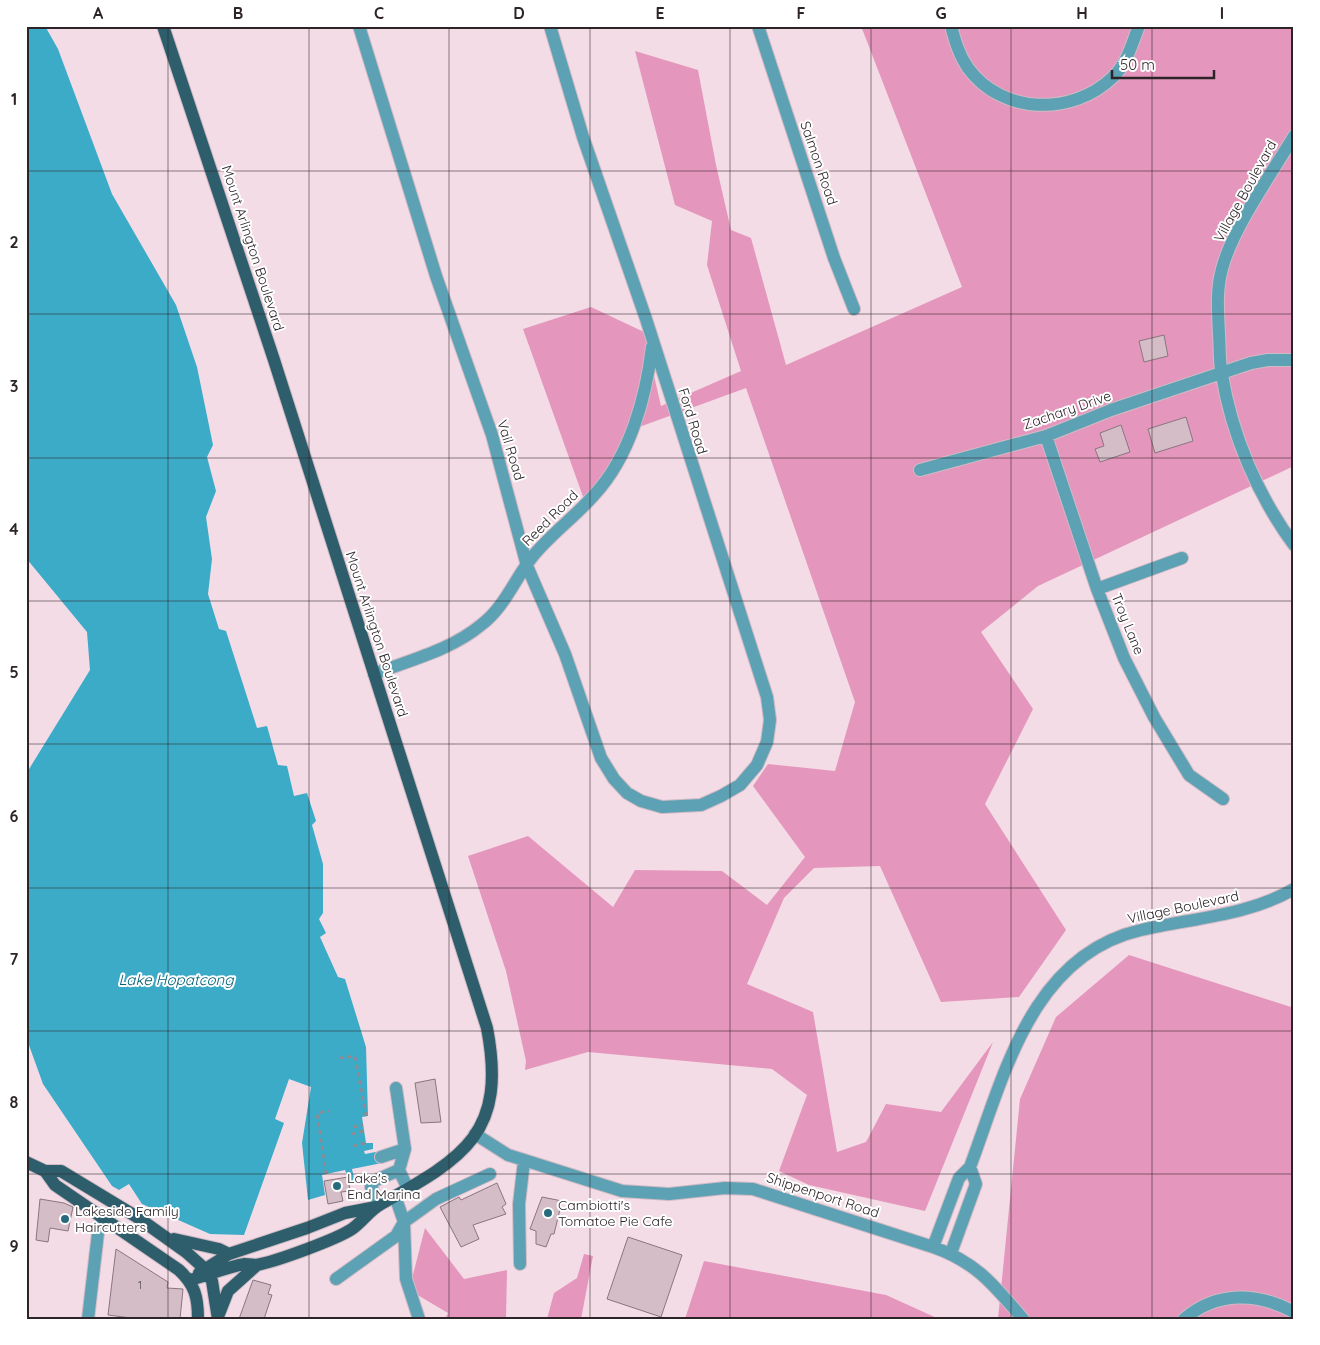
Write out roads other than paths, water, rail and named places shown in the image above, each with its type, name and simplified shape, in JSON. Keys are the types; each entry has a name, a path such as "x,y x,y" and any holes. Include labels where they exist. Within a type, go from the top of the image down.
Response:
{"main road":[{"name":"Mount Arlington Boulevard","path":"163,26 277,370 487,1028 493,1058 493,1083 485,1117 464,1150 443,1168 378,1206"},
{"path":"26,1162 45,1171 61,1171 186,1252 207,1272 215,1292 218,1318"},
{"path":"45,1171 55,1185 179,1270 190,1280 197,1298 198,1319"},
{"path":"207,1272 229,1254 345,1213 378,1206"},
{"path":"190,1280 207,1272 244,1264 257,1265 307,1249 352,1229 378,1206"},
{"path":"163,1236 219,1249 229,1254"},
{"path":"218,1318 228,1291 257,1265"}],"street":[{"name":"Vail Road","path":"359,26 436,276 492,435 527,566 565,654 601,758 614,779 627,793 641,801 662,807 678,808 707,802"},
{"name":"Ford Road","path":"550,26 583,137 653,342 760,673 770,720 767,742 757,765 740,785 707,802"},
{"name":"Salmon Road","path":"758,26 834,258 854,309"},
{"path":"951,26 959,54 970,70 982,82 998,95 1017,102 1037,106 1057,104 1078,98 1114,77 1126,58 1139,26"},
{"name":"Village Boulevard","path":"1294,136 1233,240 1222,269 1217,301 1222,375 1234,424 1251,471 1280,526 1294,546"},
{"name":"Reed Road","path":"374,674 445,648 482,625 502,604 527,566 550,538 597,492 616,465 648,383 653,342"},
{"name":"Zachary Drive","path":"920,470 1046,436 1111,410 1251,364 1268,360 1294,360"},
{"name":"Troy Lane","path":"1046,436 1097,589 1124,658 1170,747 1188,775 1223,800"},
{"path":"1097,589 1182,558"},
{"name":"Village Boulevard","path":"933,1247 959,1178 970,1167 1012,1055 1030,1014 1052,985 1072,965 1101,945 1132,932 1241,911 1275,900 1294,889"},
{"path":"396,1088 405,1148 398,1170 408,1190"},
{"name":"Shippenport Road","path":"475,1134 508,1155 603,1186 638,1193 669,1194 725,1188 753,1189 951,1253 982,1272 1023,1319"},
{"path":"381,1157 405,1148"},
{"path":"520,1264 519,1204 524,1160"},
{"name":"Village Boulevard","path":"951,1253 976,1184 970,1167"},
{"path":"378,1206 371,1187 374,1181 398,1170"},
{"path":"336,1280 396,1236 404,1222 436,1199 490,1174"},
{"path":"395,1196 404,1222 406,1279 419,1319"},
{"path":"88,1319 98,1233 104,1218"},
{"path":"1184,1319 1208,1303 1243,1296 1275,1303 1294,1312"}],"water":[{"name":"Lake Hopatcong","path":"26,26 45,26 58,49 112,194 176,305 197,367 213,445 207,457 216,491 206,517 212,559 208,594 219,629 226,631 257,728 267,726 278,765 287,766 294,796 307,793 316,821 312,825 323,864 323,913 319,919 326,933 320,937 338,977 345,979 366,1047 368,1116 362,1117 366,1143 373,1143 373,1149 364,1151 365,1154 381,1151 382,1163 352,1169 355,1183 350,1184 345,1170 322,1175 325,1195 308,1200 302,1143 311,1087 289,1079 275,1119 284,1123 244,1235 210,1234 142,1204 129,1184 119,1190 112,1186 43,1084 26,1037 26,774 90,670 87,632 26,558"}],"place":[{"name":"Lake's End Marina","path":"337,1186"},
{"name":"Cambiotti's Tomatoe Pie Cafe","path":"548,1213"},
{"name":"Lakeside Family Haircutters","path":"65,1219"}]}
